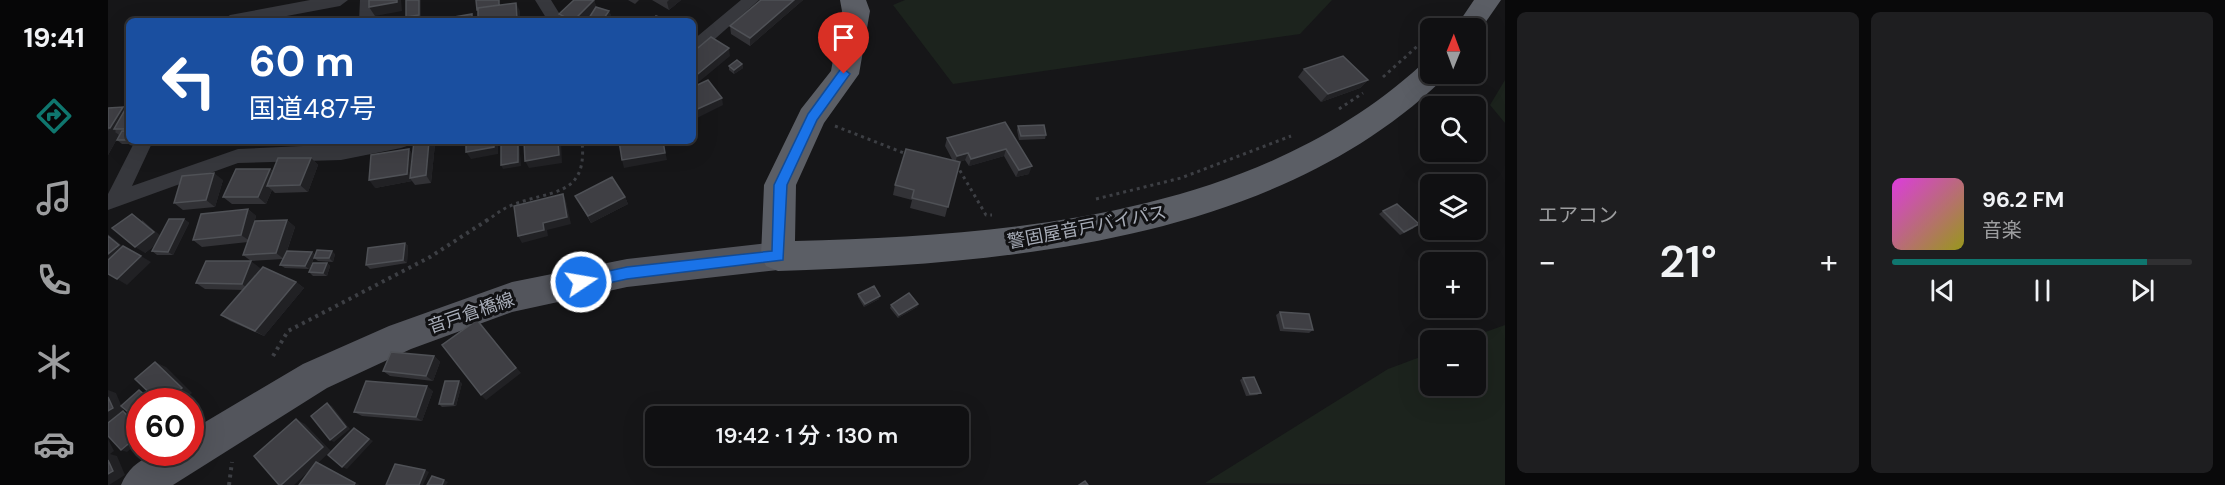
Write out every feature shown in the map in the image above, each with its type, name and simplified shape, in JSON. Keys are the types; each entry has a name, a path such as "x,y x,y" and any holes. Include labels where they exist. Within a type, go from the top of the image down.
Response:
{"highway":[{"path":"778,256 780,185 812,117 844,74 856,11 853,0"},
{"path":"1476,18 1488,0"},
{"name":"警固屋音戸バイパス","path":"778,256 885,254 992,245 1109,226 1197,204 1291,167 1356,132 1406,98 1420,84"}],"main road":[{"name":"音戸倉橋線","path":"204,443 315,376 401,337 512,297 627,273 778,256"},
{"name":"音戸倉橋線","path":"140,485 168,466"}],"street":[{"path":"246,18 340,0"},
{"path":"367,18 368,0"},
{"path":"543,0 554,18"},
{"path":"696,46 751,0"},
{"path":"112,200 142,144"},
{"path":"112,200 238,156 341,153 386,144"}],"path":[{"path":"1381,78 1420,44"},
{"path":"1338,110 1365,91"},
{"path":"812,117 915,156"},
{"path":"1094,200 1181,177 1249,154 1300,132"},
{"path":"273,356 288,332 381,280 430,257 509,206 567,189 577,180 582,144"},
{"path":"948,166 959,169 986,215 996,215"},
{"path":"229,485 233,456"}],"shaded area":[{"path":"905,0 1332,0 1300,34 953,84 893,5"},
{"path":"1505,80 1505,123 1490,105"},
{"path":"1505,325 1505,485 1205,483 1388,369 1420,357 1420,396 1486,396 1486,332"}],"building":[{"path":"369,0 397,0 397,2 369,7"},
{"path":"406,0 419,0 419,15 406,17"},
{"path":"476,0 499,0 499,5 477,10"},
{"path":"574,0 594,0 576,18 567,18 559,14"},
{"path":"761,0 794,0 750,38 730,26"},
{"path":"516,3 517,18 478,18 478,8"},
{"path":"596,7 609,11 604,18 589,18"},
{"path":"472,14 472,18 449,18"},
{"path":"711,37 729,48 696,76 696,50"},
{"path":"1343,56 1368,80 1328,94 1304,69"},
{"path":"737,60 742,64 734,70 729,66"},
{"path":"708,80 722,98 696,110 696,86"},
{"path":"123,107 110,128 108,128 108,108"},
{"path":"126,108 126,129 114,129"},
{"path":"1005,122 1032,166 1019,170 1006,149 971,159 968,153 957,156 947,138"},
{"path":"1044,125 1046,135 1021,136 1018,126"},
{"path":"122,131 126,131 126,140 117,140"},
{"path":"414,144 429,144 426,175 410,178"},
{"path":"466,144 494,144 494,147 466,152"},
{"path":"501,144 518,144 518,162 501,165"},
{"path":"524,144 558,144 559,155 525,161"},
{"path":"619,144 664,144 665,153 622,160"},
{"path":"409,149 407,174 369,180 371,155"},
{"path":"906,149 960,162 948,207 912,198 914,190 895,185"},
{"path":"278,158 311,158 300,185 267,186"},
{"path":"236,169 270,169 258,197 223,197"},
{"path":"214,173 206,200 174,203 182,176"},
{"path":"612,177 625,197 588,216 575,196"},
{"path":"563,194 567,217 543,223 544,230 518,236 514,206"},
{"path":"1397,204 1419,224 1404,232 1383,211"},
{"path":"248,209 241,235 193,240 201,214"},
{"path":"132,214 154,232 135,247 112,228"},
{"path":"169,219 184,219 168,252 152,251"},
{"path":"287,220 276,253 243,255 255,221"},
{"path":"108,236 119,245 108,254"},
{"path":"405,243 403,260 366,265 368,248"},
{"path":"123,246 141,256 117,279 108,274 108,260"},
{"path":"317,250 332,251 329,258 314,258"},
{"path":"287,251 312,252 305,266 280,265"},
{"path":"206,261 251,261 242,284 196,283"},
{"path":"313,263 327,263 323,273 309,272"},
{"path":"263,267 296,282 255,331 221,315"},
{"path":"874,286 880,296 865,304 858,294"},
{"path":"909,293 918,304 899,315 891,305"},
{"path":"1280,312 1309,314 1313,330 1284,328"},
{"path":"477,320 516,368 481,395 442,345"},
{"path":"391,352 434,356 426,376 383,371"},
{"path":"155,362 182,388 144,388 135,379"},
{"path":"1254,377 1261,393 1250,394 1243,378"},
{"path":"366,381 427,386 416,417 354,412"},
{"path":"445,381 459,381 453,404 439,404"},
{"path":"108,397 113,408 108,411"},
{"path":"327,403 346,427 330,440 311,416"},
{"path":"123,411 126,414 126,446 121,450 108,436 108,423"},
{"path":"296,419 323,447 279,485 254,456"},
{"path":"354,428 369,439 342,467 328,455"},
{"path":"108,460 113,471 108,474"},
{"path":"316,462 355,483 354,485 299,485"},
{"path":"395,464 425,470 419,485 386,485"},
{"path":"432,476 444,480 442,485 427,485"}],"route":[{"path":"581,282 627,273 778,256 780,185 812,117 844,74"}]}
